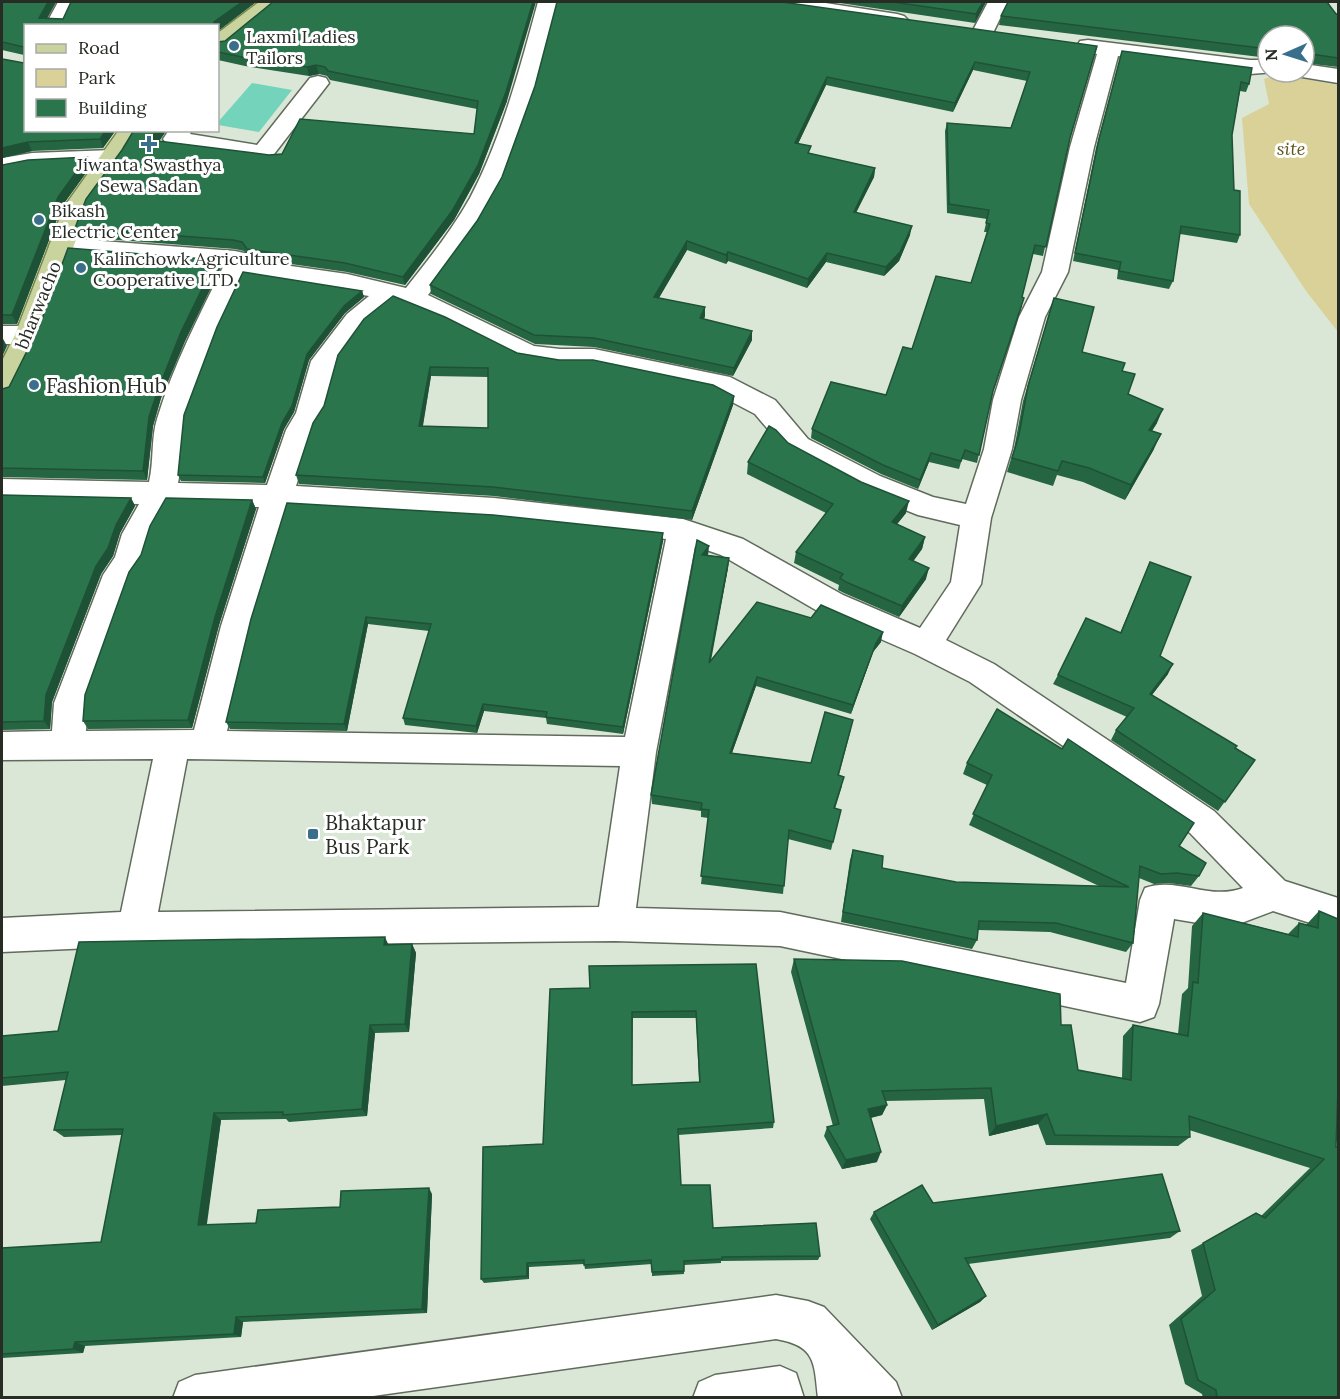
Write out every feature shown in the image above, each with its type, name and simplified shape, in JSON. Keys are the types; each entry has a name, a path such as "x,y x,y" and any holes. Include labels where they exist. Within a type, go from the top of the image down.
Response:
{"main road":[{"path":"219,42 272,2"},
{"name":"bharwacho","path":"2,388 28,335 76,207 130,132"}],"street":[{"path":"56,24 68,2"},
{"path":"207,746 214,707 244,599 300,430 310,414 325,361 356,320 401,295 461,233 488,186 500,156 541,34 548,2"},
{"path":"782,2 920,23"},
{"path":"982,32 998,2"},
{"path":"1067,43 1256,67"},
{"path":"926,645 966,584 976,518 998,449 1007,400 1032,317 1055,272 1082,147 1110,48"},
{"path":"1316,73 1338,76"},
{"path":"180,132 175,139 263,153 318,83"},
{"path":"2,165 32,160 112,157"},
{"path":"63,246 235,259 236,267 204,332 170,421 167,466 161,492 137,534 129,562 118,575 80,674 71,703 68,746"},
{"path":"236,267 310,275 401,295 457,318 528,354 560,358 594,358 720,384 745,394 765,407 798,447 880,488 928,507 976,518"},
{"path":"2,335 28,335"},
{"path":"2,490 277,496 494,509 683,530 732,547 832,604 926,645 982,673 1203,822 1273,894 1338,915"},
{"path":"615,924 639,752 683,530"},
{"path":"136,929 173,744"},
{"path":"2,746 173,744 639,752"},
{"path":"2,934 136,929 615,924 780,929 1140,1004 1149,963 1158,900 1228,911 1273,894"},
{"path":"195,1398 776,1317 808,1323 835,1354 880,1398"},
{"path":"835,1354 841,1398"},
{"path":"715,1398 780,1389 782,1398"}],"green space":[{"name":"site","path":"1316,81 1338,85 1338,332 1306,291 1249,204 1242,118 1269,104 1265,84 1316,84"}],"water":[{"path":"252,83 292,90 259,132 219,125 219,121"}],"building":[{"path":"2,2 48,2 39,18 63,19 71,2 242,2 214,24 24,24 24,47 2,42"},
{"path":"273,2 533,2 506,92 478,165 452,211 403,277 345,263 247,249 242,242 233,240 75,228 86,199 133,132 156,132 150,140 269,155 282,154 300,119 474,134 478,101 328,71 325,67 316,65 307,67 219,52 219,42 225,41"},
{"path":"557,2 782,2 1097,46 1070,138 1046,247 1035,245 1022,297 1024,298 993,391 979,455 965,450 961,461 931,453 920,480 883,465 812,429 831,382 886,395 903,347 912,349 936,276 971,283 990,224 986,223 989,210 949,204 947,123 1011,128 1030,72 975,62 955,103 827,77 795,143 811,146 808,153 875,168 854,212 912,226 900,252 886,267 827,253 808,279 687,241 654,297 705,307 700,318 752,331 734,368 594,338 534,335 430,285 477,221 502,177 535,86"},
{"path":"893,2 983,2 976,14"},
{"path":"1008,2 1327,2 1338,14 1338,58 1316,55 1316,24 1256,24 1256,48 1001,16"},
{"path":"1122,51 1252,68 1249,84 1241,82 1232,135 1234,190 1240,191 1240,235 1181,226 1173,281 1119,271 1121,262 1075,253 1099,139"},
{"path":"2,59 24,63 24,132 105,132 100,139 28,142 2,148"},
{"path":"87,157 58,197 12,315 2,315 2,165 28,160"},
{"path":"68,248 216,260 181,332 158,390 149,417 143,471 2,468 2,389 9,387 39,327"},
{"path":"243,272 362,291 344,306 307,354 292,406 282,423 263,477 178,475 184,415 217,327"},
{"path":"393,296 445,317 517,353 559,360 593,360 713,385 734,396 692,511 493,487 296,475 313,423 324,406 338,355 364,319","holes":["430,367 488,368 488,428 419,426"]},
{"path":"1054,298 1094,307 1082,352 1125,363 1122,371 1135,374 1128,394 1163,409 1149,430 1161,434 1131,485 1089,468 1062,461 1058,471 1012,458 1019,435 1028,386"},
{"path":"769,426 788,443 861,482 909,501 892,522 925,537 909,559 929,568 902,606 846,582 840,578 843,574 796,552 833,504 748,462"},
{"path":"2,495 131,498 116,525 108,548 96,566 46,695 44,721 2,722"},
{"path":"166,498 252,500 215,617 188,720 83,721 85,695 129,572 141,555 150,526"},
{"path":"287,503 493,515 663,533 623,727 546,717 547,712 483,704 476,726 403,718 431,624 366,617 344,724 226,722 251,619"},
{"path":"697,540 709,546 702,555 729,558 709,663 757,602 811,618 821,605 883,632 876,643 853,705 757,677 730,753 811,763 825,712 853,720 838,775 844,777 834,808 841,810 833,842 789,830 784,886 701,876 709,810 701,809 702,803 651,795"},
{"path":"1150,562 1191,577 1160,656 1173,664 1150,694 1237,746 1235,748 1255,760 1225,802 1116,730 1134,708 1058,675 1086,618 1121,633"},
{"path":"997,709 1062,749 1068,739 1194,823 1179,846 1206,863 1199,876 1177,873 1161,874 1140,866 1133,943 1056,923 979,921 977,940 843,912 853,850 883,856 882,868 956,882 1129,887 973,814 992,775 967,763"},
{"path":"1319,911 1338,919 1336,1147 1338,1147 1338,1398 1217,1398 1216,1390 1198,1380 1181,1319 1215,1290 1203,1243 1256,1213 1265,1218 1324,1159 1189,1116 1190,1137 1055,1135 1047,1114 996,1126 991,1088 882,1091 887,1105 868,1109 881,1152 846,1160 827,1127 839,1124 794,959 902,961 1060,994 1061,1025 1071,1025 1078,1070 1131,1080 1133,1025 1188,1036 1193,982 1198,983 1203,913 1298,937 1299,923 1318,928"},
{"path":"385,937 384,945 412,944 405,1024 370,1025 362,1109 283,1115 283,1112 214,1113 198,1225 256,1223 258,1210 340,1207 341,1191 429,1188 422,1309 236,1317 234,1334 75,1342 73,1349 2,1354 2,1248 101,1242 123,1129 54,1130 68,1072 2,1078 2,1036 58,1031 79,942"},
{"path":"756,964 774,1122 678,1129 681,1185 710,1185 713,1228 816,1223 820,1256 722,1257 722,1259 684,1261 684,1271 652,1272 651,1260 584,1265 584,1260 527,1263 527,1276 481,1279 483,1147 543,1144 550,989 590,988 589,966","holes":["696,1011 700,1082 632,1085 632,1012"]},
{"path":"1162,1174 1180,1231 965,1258 986,1296 938,1325 874,1212 922,1185 933,1203"}],"place":[{"name":"Laxmi Ladies Tailors","path":"234,46"},
{"name":"Jiwanta Swasthya Sewa Sadan","path":"149,144"},
{"name":"Bikash Electric Center","path":"39,220"},
{"name":"Kalinchowk Agriculture Cooperative LTD.","path":"81,268"},
{"name":"Fashion Hub","path":"34,385"},
{"name":"Bhaktapur Bus Park","path":"313,834"}]}
